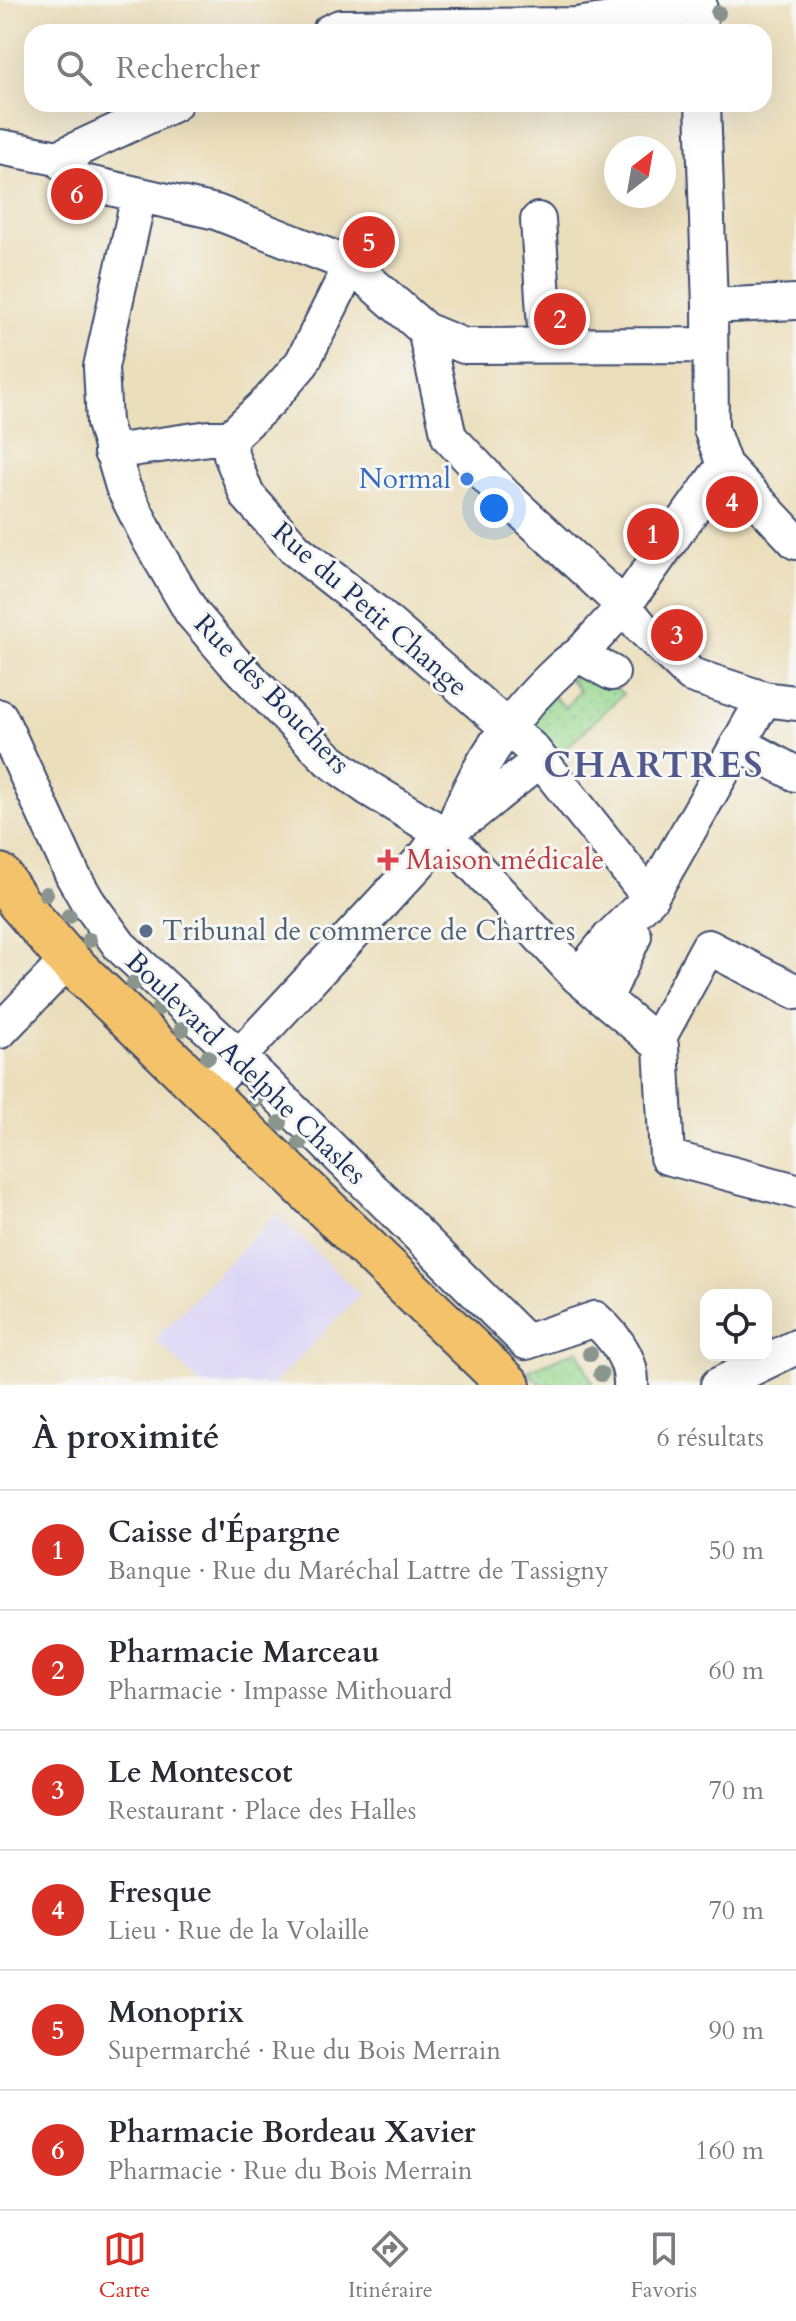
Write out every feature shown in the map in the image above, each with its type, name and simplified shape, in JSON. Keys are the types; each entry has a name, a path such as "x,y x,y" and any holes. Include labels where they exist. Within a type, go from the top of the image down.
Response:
{"main road":[{"name":"Boulevard Adelphe Chasles","path":"0,875 18,902 68,960 500,1376"}],"street":[{"path":"583,24 679,10 699,0 700,24"},
{"path":"344,20 460,12 567,24"},
{"path":"0,147 58,158 157,112"},
{"path":"703,112 711,429 724,465 796,542"},
{"path":"58,158 79,181 216,212 351,265 428,345 449,437 505,496 624,606 642,628 691,675 780,701 739,743 650,898 611,936 578,977"},
{"name":"Rue des Bouchers","path":"139,195 101,367 104,423 123,487 185,601 233,661 329,760 368,788 448,830 456,846 578,977 659,1044"},
{"path":"538,220 546,344"},
{"path":"111,452 209,438 230,438 269,401 302,363 351,265"},
{"path":"710,306 796,302"},
{"path":"428,345 709,345"},
{"name":"Rue du Petit Change","path":"230,438 231,455 247,495 296,550 375,612 532,749 650,898"},
{"path":"448,830 505,728 624,606 724,465"},
{"path":"579,655 612,673"},
{"name":"Boulevard Adelphe Chasles","path":"0,717 73,876 120,946 238,1056 526,1342 595,1319 617,1339 632,1375 631,1385"},
{"path":"739,743 796,774"},
{"path":"205,1093 448,830 525,772"},
{"path":"605,999 634,936"},
{"path":"796,992 708,947 659,1044 667,1157 796,1191"},
{"path":"0,1031 68,960"},
{"path":"718,1385 796,1347"}],"shaded area":[{"path":"276,1213 360,1295 273,1385 202,1385 155,1339"}],"green space":[{"path":"581,669 610,683 623,694 558,756 523,726 553,696 566,708 579,690 570,680"},
{"path":"578,1350 593,1385 541,1385 527,1371"}],"place":[{"name":"Pharmacie Bordeau Xavier","path":"77,194"},
{"name":"Monoprix","path":"369,242"},
{"name":"Pharmacie Marceau","path":"560,319"},
{"name":"Normal","path":"467,479"},
{"name":"Fresque","path":"732,502"},
{"name":"Caisse d'Épargne","path":"653,534"},
{"name":"Le Montescot","path":"677,635"},
{"name":"Maison médicale","path":"388,860"},
{"name":"Tribunal de commerce de Chartres","path":"146,931"}],"district":[{"name":"CHARTRES","path":"654,765"}]}
